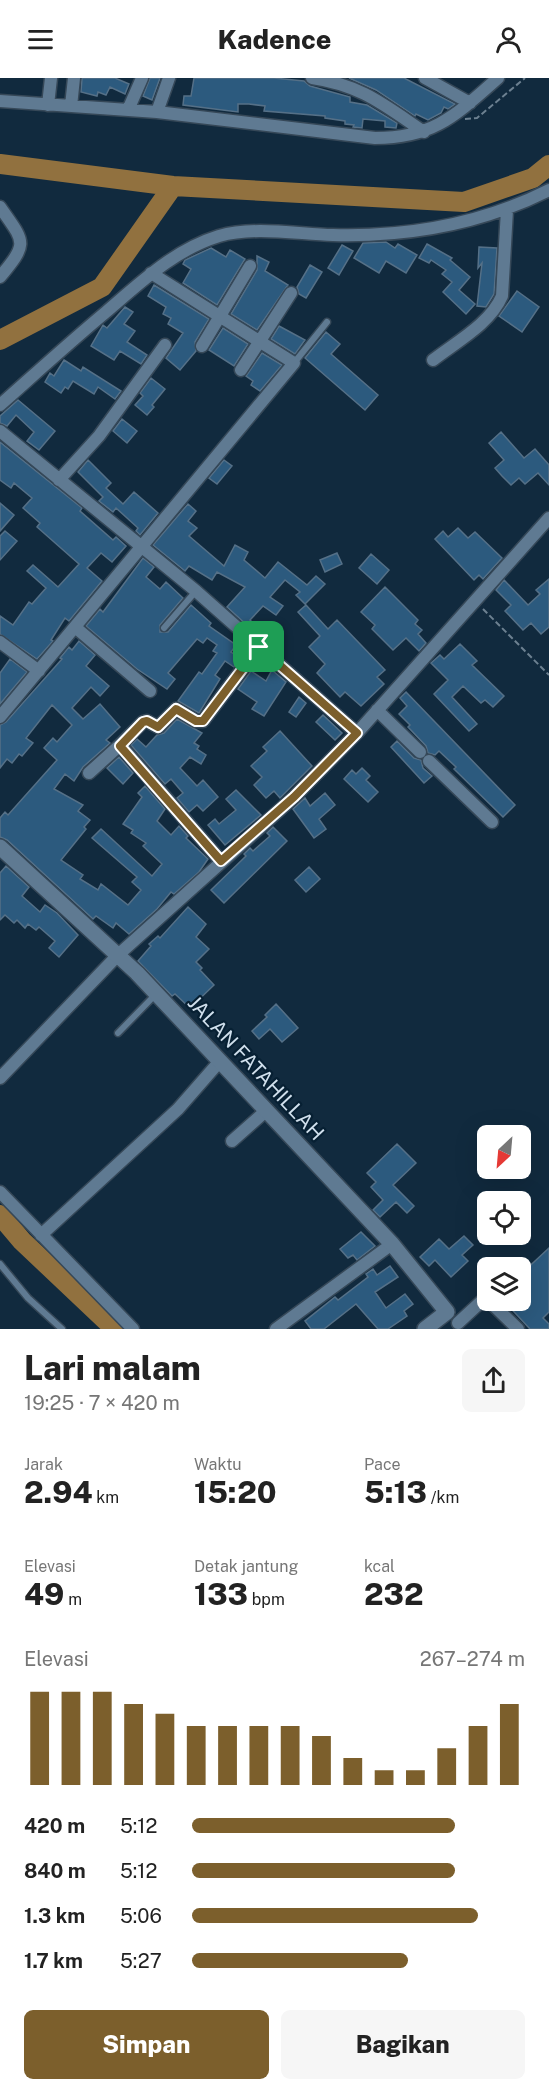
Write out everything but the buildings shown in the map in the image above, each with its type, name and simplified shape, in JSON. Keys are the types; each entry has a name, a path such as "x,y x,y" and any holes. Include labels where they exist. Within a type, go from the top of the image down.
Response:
{"street":[{"path":"48,105 51,78"},
{"path":"71,106 74,78"},
{"path":"128,110 142,78"},
{"path":"157,112 169,78"},
{"path":"312,78 343,83 361,91 424,132"},
{"path":"425,78 470,103"},
{"path":"0,101 157,112 375,138 396,138 424,132 470,103 498,78"},
{"path":"0,405 151,273 182,251 222,235 246,232 366,235 455,225 507,210 549,190"},
{"path":"0,207 19,234 21,242 20,251 0,277"},
{"path":"433,360 488,317 502,296 507,210"},
{"path":"202,346 218,315 250,266"},
{"path":"0,717 294,363 151,273"},
{"path":"241,370 291,293"},
{"path":"58,480 99,436 165,345"},
{"path":"0,431 140,548 196,591 357,733"},
{"path":"0,1078 118,955 294,797 357,733 547,523"},
{"path":"75,627 150,691"},
{"path":"0,642 39,671"},
{"path":"89,772 120,746 143,722 147,721 158,727 176,709 196,721 203,721 259,647"},
{"path":"377,710 492,822"},
{"path":"120,746 221,861"},
{"name":"JALAN FATAHILLAH","path":"0,847 118,955 157,994 393,1244 447,1312"},
{"path":"41,1235 178,1109 220,1061"},
{"path":"232,1141 267,1110"},
{"path":"0,1192 133,1329"},
{"path":"276,1329 393,1244"},
{"path":"424,1329 447,1312 461,1326 477,1307"},
{"path":"499,1311 518,1329"}],"lane":[{"path":"294,363 327,322"},
{"path":"164,628 196,591"},
{"path":"118,1033 157,994"},
{"path":"0,1264 28,1298 62,1329"}],"path":[{"path":"454,114 468,120 477,118 525,78"},
{"path":"476,602 549,675"}],"waterway":[{"path":"0,164 173,186 464,202 533,178 549,165"},
{"path":"0,340 102,287 173,186"},
{"path":"0,1215 22,1241 115,1329"}],"route":[{"path":"259,647 357,733 294,797 221,861 152,779 120,746 143,722 147,721 154,727 158,727 176,709 196,721 203,721 259,647"}]}
